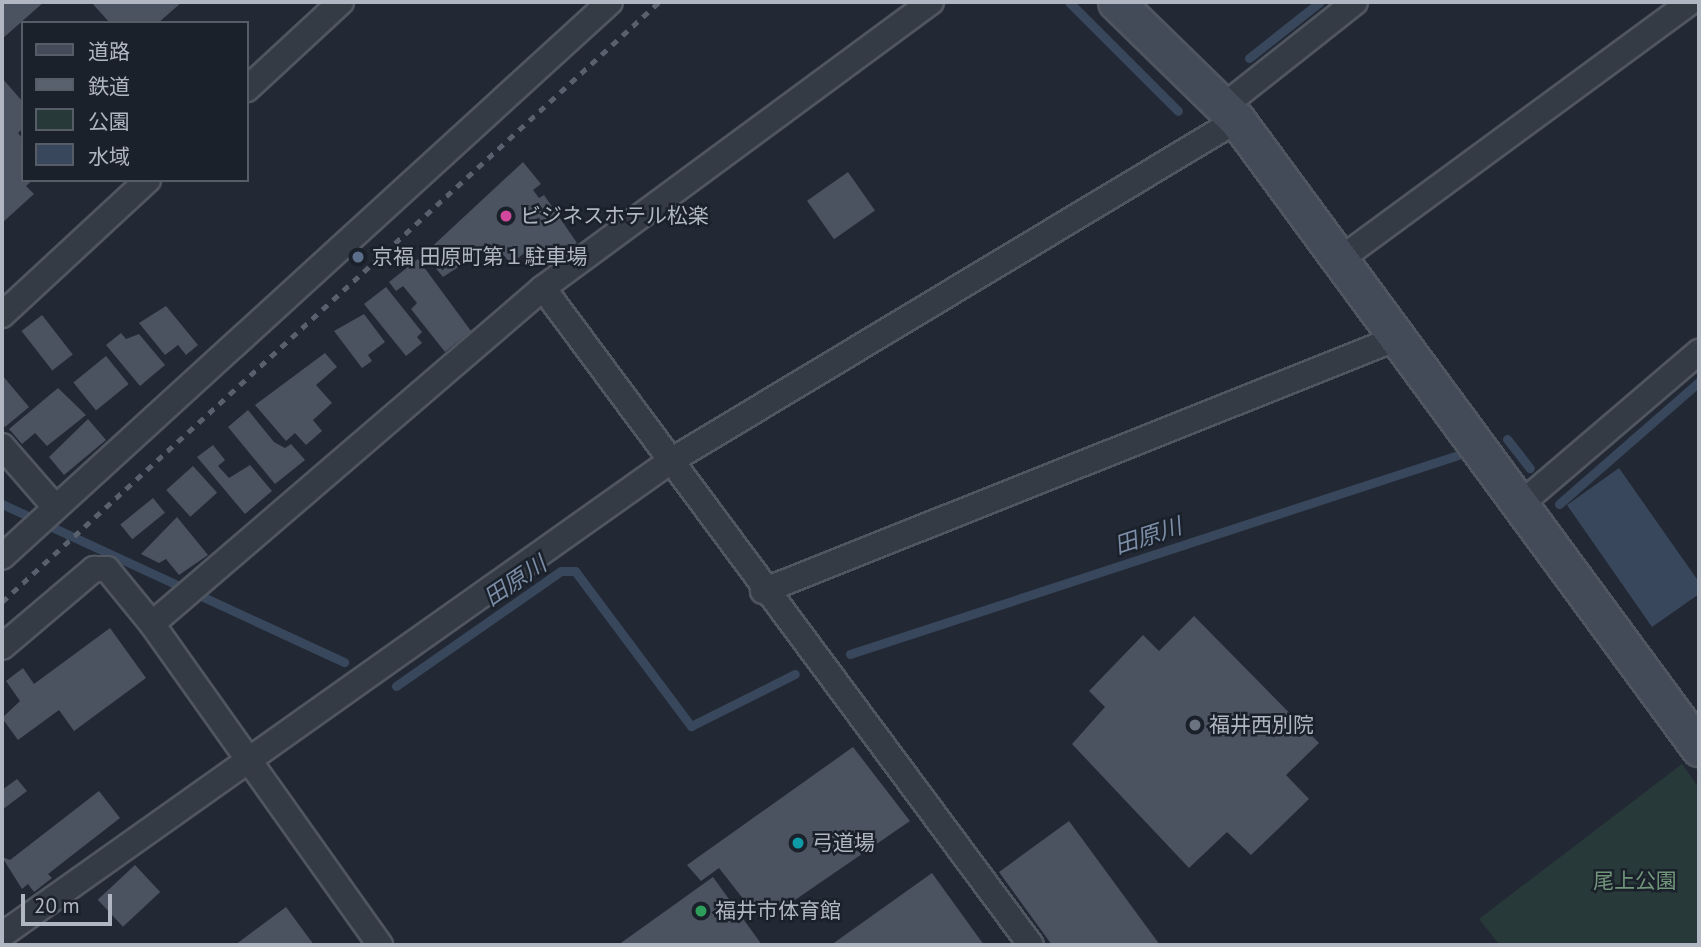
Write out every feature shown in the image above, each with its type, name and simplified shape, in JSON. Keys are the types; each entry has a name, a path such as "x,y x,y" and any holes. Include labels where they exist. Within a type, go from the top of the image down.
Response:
{"street":[{"path":"248,88 341,2"},
{"path":"2,557 610,2"},
{"path":"152,624 210,577 543,288 931,2"},
{"path":"1116,2 1230,113 1342,258 1699,748"},
{"path":"2,935 669,462 1230,113 1355,2"},
{"path":"1342,258 1690,2"},
{"path":"2,315 146,182"},
{"path":"543,288 763,591 1031,945"},
{"path":"763,591 1400,337"},
{"path":"1522,503 1699,352"},
{"path":"2,446 53,509"},
{"path":"2,647 93,569 107,569 152,624 380,945"}],"green space":[{"name":"尾上公園","path":"1682,764 1699,788 1699,945 1500,945 1479,919"}],"water":[{"path":"1619,468 1699,582 1699,594 1652,627 1567,505"}],"building":[{"path":"2,2 44,2 21,21 2,39"},
{"path":"91,2 182,2 160,21 108,21"},
{"path":"2,78 21,100 21,130 18,133 21,137 21,182 31,182 26,186 34,194 2,223"},
{"path":"523,162 541,184 533,190 539,198 544,195 577,243 543,266 529,249 511,264 494,244 443,277 424,254"},
{"path":"848,172 875,211 834,239 807,201"},
{"path":"418,259 471,331 445,352 411,309 417,303 403,286 396,291 389,282"},
{"path":"386,287 422,332 417,337 422,343 406,356 364,304"},
{"path":"166,306 198,345 186,355 178,345 165,355 139,323"},
{"path":"364,314 385,342 368,355 372,361 362,368 334,331"},
{"path":"42,315 73,354 52,370 22,331"},
{"path":"121,333 126,339 139,334 165,365 140,386 106,345"},
{"path":"325,353 337,367 316,385 332,403 313,420 322,431 306,445 295,433 286,441 255,405"},
{"path":"106,356 129,384 96,410 73,382"},
{"path":"2,375 29,407 5,427 2,423"},
{"path":"58,388 86,415 47,446 35,433 22,444 9,429"},
{"path":"248,410 274,442 285,448 291,444 305,460 275,484 228,427"},
{"path":"88,419 106,440 64,475 49,457"},
{"path":"213,445 225,460 218,466 229,478 250,465 272,491 245,514 197,457"},
{"path":"193,466 217,493 190,517 166,490"},
{"path":"153,498 165,513 132,539 120,524"},
{"path":"177,517 208,555 179,575 166,559 159,563 141,554"},
{"name":"福井西別院","path":"1194,616 1319,743 1286,775 1309,799 1251,855 1227,832 1189,868 1072,744 1105,707 1089,691 1143,635 1159,651"},
{"path":"110,628 146,678 74,731 59,710 18,740 2,718 20,701 6,681 23,668 34,684"},
{"name":"弓道場","path":"853,747 910,821 776,913 767,904 755,914 719,868 701,881 687,865"},
{"path":"17,779 27,791 2,810 2,790"},
{"path":"99,791 120,818 48,874 52,878 34,892 28,884 22,889 2,857 10,860"},
{"path":"1069,821 1160,945 1052,945 999,872"},
{"path":"135,865 160,892 123,927 98,900"},
{"path":"932,873 984,945 831,945"},
{"name":"福井市体育館","path":"713,877 762,945 618,945"},
{"path":"286,907 314,945 235,945"}],"waterway":[{"path":"1069,2 1178,111"},
{"path":"1249,58 1320,2"},
{"name":"田原川","path":"1559,504 1699,382"},
{"name":"田原川","path":"1507,439 1530,468"},
{"name":"田原川","path":"850,654 1458,455"},
{"name":"田原川","path":"2,504 344,662"},
{"name":"田原川","path":"396,686 561,571 575,571 691,726 795,674"}],"railway":[{"path":"2,602 659,2"}],"place":[{"name":"ビジネスホテル松楽","path":"506,216"},
{"name":"京福 田原町第１駐車場","path":"358,257"},
{"name":"福井西別院","path":"1195,725"},
{"name":"弓道場","path":"798,843"},
{"name":"福井市体育館","path":"701,911"}]}
